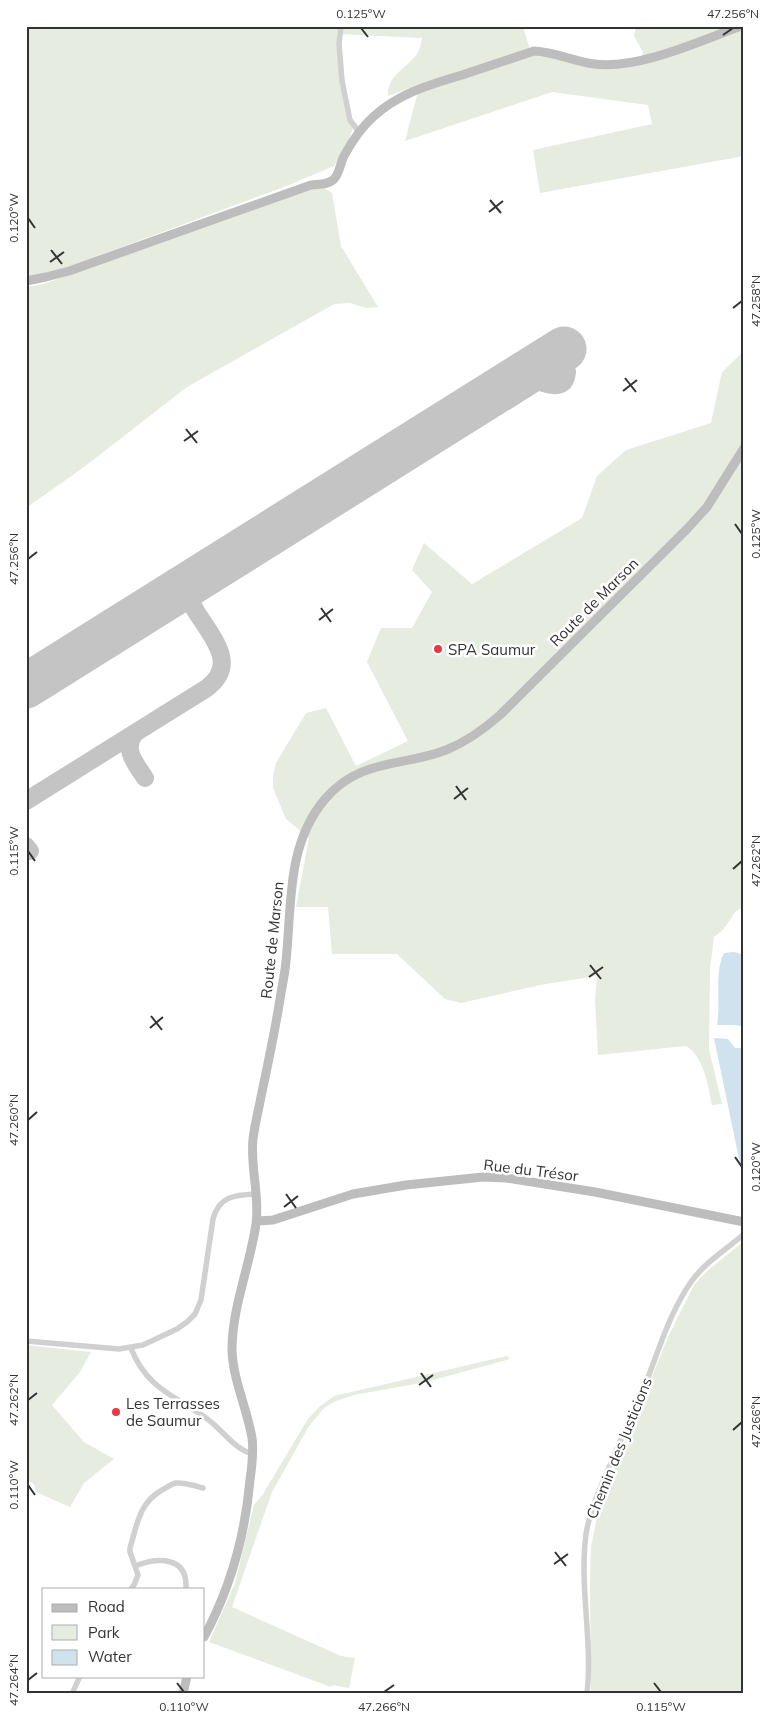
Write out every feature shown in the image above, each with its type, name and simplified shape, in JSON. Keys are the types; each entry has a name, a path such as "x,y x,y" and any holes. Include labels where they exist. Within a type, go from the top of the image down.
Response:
{"street":[{"path":"341,26 342,81 350,120 359,132"},
{"path":"26,281 69,270 312,185 334,180 338,174 342,159 359,132 385,107 409,92 534,51 548,52 593,64 613,65 650,57 741,26"},
{"name":"Route de Marson","path":"205,1636 216,1615 231,1577 247,1508 252,1439 232,1351 234,1329 257,1221 253,1140 286,962 290,896 295,865 301,839 310,819 328,796 363,771 444,751 476,735 488,725 687,529 707,507 744,448"},
{"name":"Rue du Trésor","path":"257,1221 273,1220 353,1194 406,1185 483,1177 506,1178 595,1192 744,1222"},
{"path":"26,1341 119,1349 131,1348 143,1345 187,1322 195,1314 201,1300 213,1218 217,1206 229,1197 255,1194"},
{"name":"Chemin des Justicions","path":"587,1694 589,1664 584,1563 586,1534 591,1511 682,1296 705,1265 744,1234"},
{"path":"131,1348 149,1379 172,1398 207,1419 234,1443 252,1454"},
{"path":"132,1588 138,1575 130,1548 145,1503 174,1483 203,1488"},
{"path":"135,1566 164,1559 174,1563 184,1572 186,1588"},
{"path":"72,1694 79,1678"},
{"path":"183,1694 187,1678"}],"green space":[{"path":"26,26 524,26 530,50 570,63 610,68 641,62 643,52 634,36 636,26 744,26 744,156 540,193 533,150 652,124 648,105 552,92 405,141 420,84 388,96 389,89 394,77 417,54 422,38 337,34 353,128 347,146 334,166 289,185 114,250 44,275 26,278"},
{"path":"324,188 332,193 341,246 378,307 366,308 350,303 334,304 187,387 84,467 26,508 26,287 43,284 243,214 308,189"},
{"path":"744,351 744,907 736,911 723,930 714,937 710,969 709,1049 722,1104 712,1105 707,1080 701,1064 686,1046 598,1055 595,1000 597,976 545,984 461,1003 445,999 397,954 332,954 328,907 296,907 309,838 286,819 273,788 273,776 276,763 306,713 326,708 356,766 408,741 367,662 381,628 412,628 432,592 412,570 424,543 472,584 582,518 597,476 626,450 711,423 722,372"},
{"path":"744,1241 744,1694 591,1694 591,1547 599,1507 668,1337 694,1285 706,1272"},
{"path":"26,1345 91,1352 80,1372 52,1405 84,1442 114,1459 84,1483 70,1507 36,1492 34,1484 26,1480"},
{"path":"507,1356 510,1359 426,1382 354,1395 336,1401 324,1408 309,1426 272,1492 232,1607 341,1656 355,1658 349,1688 332,1685 331,1687 209,1642 235,1583 254,1505 263,1494 308,1419 319,1407 334,1396"}],"water":[{"path":"734,952 744,955 744,1027 717,1025 719,969 724,953"},
{"path":"714,1038 728,1039 735,1048 744,1048 744,1183"}],"taxiway":[{"path":"505,386 523,378 555,385 561,384 565,380 567,372 556,353"},
{"path":"26,801 207,688 216,680 222,663 220,654 217,645 191,601 193,589 202,577"},
{"path":"160,602 179,600 195,609"},
{"path":"135,733 131,739 130,751 134,762 145,778"},
{"path":"26,846 30,851"}],"runway":[{"path":"26,686 564,349"}],"place":[{"name":"SPA Saumur","path":"438,649"},
{"name":"Les Terrasses de Saumur","path":"116,1412"}]}
